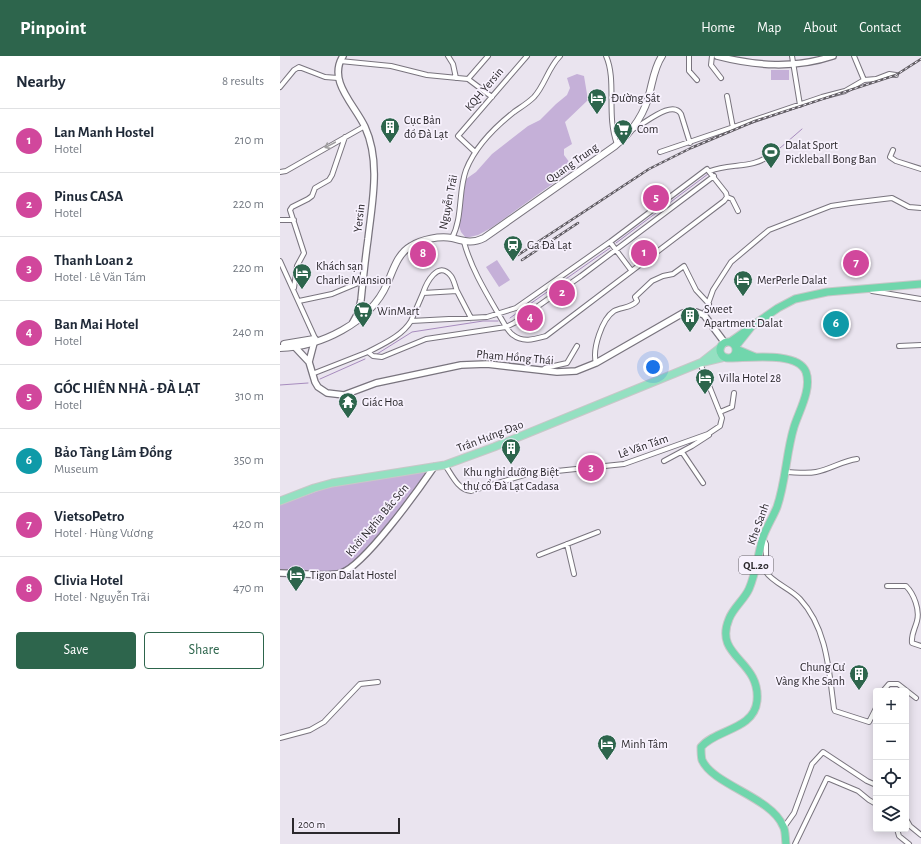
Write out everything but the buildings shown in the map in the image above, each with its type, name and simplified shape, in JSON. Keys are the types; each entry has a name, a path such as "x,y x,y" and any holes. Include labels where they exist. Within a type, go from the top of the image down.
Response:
{"highway":[{"path":"729,345 734,356 727,358 720,352 771,312 795,299 815,294 858,288 921,284"},
{"name":"Khe Sanh","path":"729,345 757,358"},
{"name":"Khe Sanh","path":"727,358 788,358 797,362 806,371 808,380 794,428 777,508 763,537 749,590 729,618 725,638 729,648 750,672 757,687 757,703 749,717 741,725 705,742 701,747 702,759 709,770 770,809 784,827"},
{"path":"784,827 786,844"}],"main road":[{"name":"Quang Trung","path":"452,238 464,242 477,241 487,237 617,144 632,129 645,108 656,68 662,56"},
{"name":"Nguyễn Trãi","path":"358,313 372,300 390,275 401,256 411,246 431,239 452,238"},
{"name":"Nguyễn Trãi","path":"353,322 377,301 387,284 390,275"},
{"name":"Yersin","path":"315,341 345,324 358,313"},
{"name":"Yersin","path":"280,348 332,336 353,322"},
{"name":"Yersin","path":"280,345 293,346"},
{"name":"Trần Hưng Đạo","path":"280,501 332,483 444,465 494,447 700,363 729,345"},
{"name":"Trần Hưng Đạo","path":"700,363 727,358"}],"street":[{"path":"448,56 453,64 456,78"},
{"name":"KQH Yersin","path":"341,58 427,75 468,79 488,56"},
{"name":"KQH Yersin","path":"475,152 458,136 527,56"},
{"name":"Nguyễn Trãi","path":"452,238 455,232 458,217 463,178 475,152 501,123 533,98 552,65 560,56"},
{"path":"606,56 610,72 612,131 617,144"},
{"path":"689,56 689,71 697,80"},
{"path":"712,56 711,65 721,78"},
{"path":"717,56 764,66 793,65 833,56"},
{"path":"792,56 800,105"},
{"path":"854,56 864,80"},
{"path":"280,87 294,70 299,67 325,77 338,78 337,68 341,58"},
{"path":"660,152 845,91 864,80 876,79 890,74 896,75"},
{"name":"Yersin","path":"338,78 365,126 372,148 374,187 363,281 358,313 353,322"},
{"path":"468,79 492,97"},
{"path":"727,96 733,128"},
{"path":"632,129 643,125 664,111 674,108 679,110 681,114 690,143"},
{"path":"280,172 365,126"},
{"path":"294,288 297,266 304,253 290,210 292,207 308,199 317,186 328,180 332,175 345,137"},
{"path":"893,150 890,157 896,161 921,169"},
{"path":"411,321 499,315 516,308 610,242 707,169 710,171 724,166 743,166 772,156"},
{"path":"710,171 726,193 727,197 732,199 738,211"},
{"path":"368,352 373,356 382,357 426,339 506,327 576,280 615,249 714,176"},
{"path":"464,242 475,273 506,327 512,335 520,339 532,340 546,336 631,270 724,201 727,197"},
{"path":"729,345 704,315 713,290 731,262 769,230 831,206 851,203 892,198 909,207 921,208"},
{"path":"280,220 294,220"},
{"path":"610,242 631,270"},
{"path":"280,261 294,288 315,341"},
{"path":"596,362 594,356 597,342 608,317 616,310 635,304 637,301 635,297 643,288 657,278 673,274 684,266 696,290 709,304"},
{"path":"312,374 368,352 403,330 411,321 431,275 442,271 447,272 451,276 471,318"},
{"path":"299,301 332,294 363,281"},
{"path":"858,288 921,299"},
{"path":"423,293 457,291"},
{"name":"Phạm Hồng Thái","path":"315,341 309,362 312,374 318,387 335,395 344,395 382,382 461,365 488,364 542,371 567,372 585,368 683,313 696,312 704,315"},
{"path":"899,346 921,345"},
{"path":"293,346 309,362"},
{"path":"542,371 545,368 567,363 577,346"},
{"path":"664,461 698,443 715,430 722,422 720,412 700,363"},
{"path":"720,412 732,407 734,393"},
{"name":"Lê Văn Tám","path":"444,465 460,487 465,491 471,491 528,474 624,464 708,434 715,430"},
{"path":"682,452 703,483"},
{"path":"784,472 816,472 840,466 844,461 857,459"},
{"name":"Khởi Nghĩa Bắc Sơn","path":"280,573 340,573 351,568 394,520 434,467"},
{"path":"539,555 598,532"},
{"path":"763,537 766,544 766,572 799,598 817,623 825,651 834,709 869,722 873,714"},
{"path":"567,544 574,574"},
{"path":"887,586 906,586 911,591 919,613 911,636 912,642 921,646"},
{"path":"280,738 310,730 324,722 360,684 378,682"},
{"path":"886,688 889,684 898,684 903,688"},
{"path":"909,693 916,698"},
{"path":"784,827 794,813 812,764 823,752 873,784"},
{"path":"795,844 828,778 858,791 873,802"},
{"path":"909,824 921,835"},
{"path":"898,832 899,836 909,844"}],"shaded area":[{"path":"771,70 789,70 789,80 771,80"},
{"path":"577,74 584,76 588,100 565,122 572,144 564,149 564,155 573,167 572,170 491,228 478,235 466,238 461,232 459,226 466,179 476,172 492,154 528,126 540,120 567,95 570,88 567,78"},
{"path":"497,260 510,280 499,287 486,267"},
{"path":"426,470 428,474 396,516 360,557 350,565 341,570 327,572 280,571 280,505 326,488"}],"waterway":[{"path":"772,155 802,129"},
{"path":"737,168 748,166"},
{"path":"616,243 708,174"},
{"path":"510,318 610,248"},
{"path":"377,354 412,332 483,321 498,321"},
{"path":"320,379 365,359"},
{"path":"280,385 308,383"}],"railway":[{"path":"518,255 649,169 691,148 755,121 896,75 921,59"},
{"path":"522,260 578,223"}],"place":[{"name":"Đường Sắt","path":"597,115"},
{"name":"Cục Bản đồ Đà Lạt","path":"390,144"},
{"name":"Com","path":"623,146"},
{"name":"Dalat Sport Pickleball Bong Ban","path":"771,169"},
{"name":"GÓC HIÊN NHÀ - ĐÀ LẠT","path":"656,198"},
{"name":"Lan Manh Hostel","path":"644,253"},
{"name":"Clivia Hotel","path":"423,254"},
{"name":"Ga Đà Lạt","path":"513,262"},
{"name":"VietsoPetro","path":"856,263"},
{"name":"Khách sạn Charlie Mansion","path":"302,290"},
{"name":"Pinus CASA","path":"562,293"},
{"name":"MerPerle Dalat","path":"743,297"},
{"name":"Ban Mai Hotel","path":"530,318"},
{"name":"Bảo Tàng Lâm Đồng","path":"836,324"},
{"name":"WinMart","path":"363,328"},
{"name":"Sweet Apartment Dalat","path":"690,333"},
{"name":"Villa Hotel 28","path":"705,395"},
{"name":"Giác Hoa","path":"348,419"},
{"name":"Khu nghỉ dưỡng Biệt thự cổ Đà Lạt Cadasa","path":"511,465"},
{"name":"Thanh Loan 2","path":"591,468"},
{"name":"Tigon Dalat Hostel","path":"296,592"},
{"name":"Chung Cư Vàng Khe Sanh","path":"859,691"},
{"name":"Minh Tâm","path":"607,761"}]}
